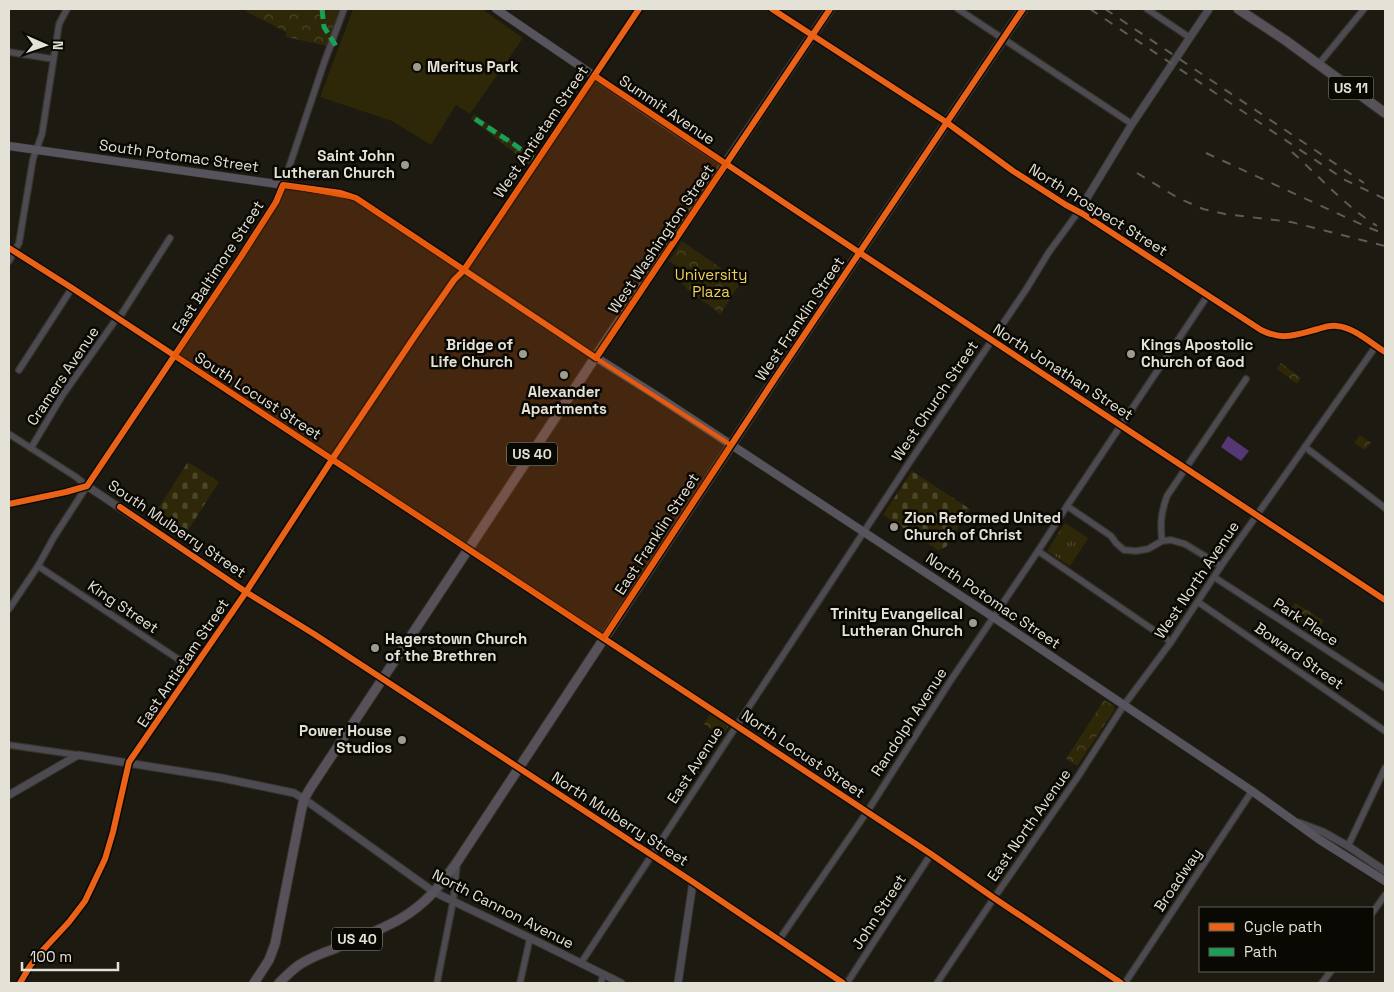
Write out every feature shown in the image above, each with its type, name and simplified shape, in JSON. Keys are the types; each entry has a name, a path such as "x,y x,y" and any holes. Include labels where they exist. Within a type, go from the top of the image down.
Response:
{"main road":[{"name":"Summit Avenue","path":"496,9 726,164"},
{"name":"North Prospect Street","path":"772,9 946,122 1013,171 1066,205 1079,211 1261,330 1276,336 1292,336 1327,326 1338,326 1352,331 1385,352"},
{"name":"West Washington Street","path":"596,358 830,9"},
{"name":"West Franklin Street","path":"731,445 1023,9"},
{"name":"US 11","path":"1238,9 1385,111"},
{"name":"South Potomac Street","path":"9,146 283,185 356,198 596,358"},
{"name":"North Jonathan Street","path":"726,164 1385,600"},
{"name":"East Baltimore Street","path":"87,486 270,212 283,185"},
{"name":"South Locust Street","path":"12,250 469,550"},
{"name":"North Potomac Street","path":"596,358 993,617 1252,791 1320,840 1385,881"},
{"name":"US 40","path":"254,983 269,960 275,944 304,799 382,678 596,358"},
{"name":"East Franklin Street","path":"457,862 731,445"},
{"path":"9,504 87,486"},
{"name":"North Locust Street","path":"469,550 931,854 1123,983"},
{"name":"US 40","path":"279,983 300,964 378,930 415,909 434,892 457,862"}],"street":[{"path":"9,261 12,250 19,243 33,159 42,134 59,24 67,9"},
{"path":"283,185 344,9"},
{"name":"West Antietam Street","path":"464,270 639,9"},
{"path":"958,9 1132,124"},
{"path":"1147,9 1189,37"},
{"name":"West Church Street","path":"864,532 1049,252 1079,211 1132,124 1209,9"},
{"path":"1318,65 1364,9"},
{"path":"9,52 53,59"},
{"name":"Cramers Avenue","path":"31,448 62,396 121,315 170,238"},
{"name":"East Antietam Street","path":"20,983 30,966 84,902 105,859 114,832 129,762 246,592 332,460 454,280 464,270"},
{"path":"19,370 72,288"},
{"name":"Randolph Avenue","path":"779,940 867,812 949,683 1208,296"},
{"name":"West North Avenue","path":"1124,705 1376,346"},
{"path":"1162,541 1160,523 1167,496 1246,379"},
{"name":"South Mulberry Street","path":"9,434 246,592 382,678"},
{"path":"1305,447 1385,508"},
{"name":"East Baltimore Street","path":"9,609 87,486"},
{"path":"1067,506 1111,536 1124,550 1148,549 1162,541 1171,540 1185,544 1221,566"},
{"name":"East Avenue","path":"581,963 864,532"},
{"path":"1038,551 1170,642"},
{"name":"King Street","path":"38,566 193,669"},
{"name":"Park Place","path":"1214,577 1385,688"},
{"name":"Boward Street","path":"1198,602 1385,731"},
{"name":"North Mulberry Street","path":"382,678 845,983"},
{"name":"East North Avenue","path":"938,983 1077,778 1124,705"},
{"path":"9,745 78,755"},
{"path":"9,795 78,755"},
{"name":"North Cannon Avenue","path":"78,755 129,762 294,793 434,892 620,983"},
{"path":"1348,846 1385,768"},
{"name":"Broadway","path":"1123,983 1252,791"},
{"name":"North Potomac Street","path":"1297,822 1323,832 1385,871"},
{"name":"John Street","path":"845,983 931,854"},
{"name":"East Franklin Street","path":"437,983 453,902 457,862"},
{"path":"678,983 693,882"},
{"path":"1374,910 1385,894"},
{"path":"520,983 530,938"},
{"path":"1322,983 1330,972"},
{"path":"601,983 603,974"}],"highlighted area":[{"path":"595,76 726,164 596,358 731,445 604,638 175,356 270,212 283,185 356,198 464,270"}],"green space":[{"path":"244,9 341,9 327,46 286,37 286,32"},
{"name":"Meritus Park","path":"353,9 482,9 523,38 470,114 456,105 431,145 392,121 320,97"},
{"path":"474,114 528,152 533,151 538,155 530,165 471,119"},
{"name":"University Plaza","path":"682,241 741,282 720,315 687,289 683,284 688,273 669,261"},
{"path":"1281,363 1301,378 1297,384 1277,369"},
{"path":"1360,435 1371,443 1365,450 1354,443"},
{"path":"188,462 219,482 183,538 152,518"},
{"path":"912,471 970,509 946,547 938,550 883,515"},
{"path":"1065,523 1088,538 1070,566 1047,551"},
{"path":"1295,603 1315,615 1307,628 1287,616"},
{"path":"1315,615 1324,621 1316,634 1307,628"},
{"path":"1104,700 1113,705 1115,709 1077,766 1066,759"},
{"path":"710,714 729,726 722,737 704,724"}],"shaded area":[{"path":"1228,436 1249,451 1241,461 1221,447"}],"railway":[{"path":"1090,9 1345,180 1385,199"},
{"path":"1105,9 1364,183"},
{"path":"1292,152 1343,200 1377,226"},
{"path":"1206,153 1385,234"},
{"path":"1137,173 1178,198 1203,209 1225,214 1291,222 1385,246"}],"marked path":[{"path":"322,9 324,27 336,46"},
{"path":"475,119 533,158 541,161"}],"cycle path":[{"path":"20,983 30,966 85,901 105,859 129,762 246,592 417,333 454,280 464,270 639,9"},
{"path":"772,9 946,122 1013,171 1083,214 1261,330 1276,335 1289,336 1329,326 1343,327 1385,352"},
{"path":"9,504 87,486 242,255 276,202 283,185 341,193 356,198 596,358 830,9"},
{"path":"604,638 776,377 1023,9"},
{"path":"595,76 1385,600"},
{"path":"9,248 931,854 1121,983"},
{"path":"120,507 246,592 314,634 693,882 843,983"}],"place":[{"name":"Meritus Park","path":"417,67"},
{"name":"Saint John Lutheran Church","path":"405,165"},
{"name":"Bridge of Life Church","path":"523,354"},
{"name":"Kings Apostolic Church of God","path":"1131,354"},
{"name":"Alexander Apartments","path":"564,375"},
{"name":"Zion Reformed United Church of Christ","path":"894,527"},
{"name":"Trinity Evangelical Lutheran Church","path":"973,623"},
{"name":"Hagerstown Church of the Brethren","path":"375,648"},
{"name":"Power House Studios","path":"402,740"}]}
